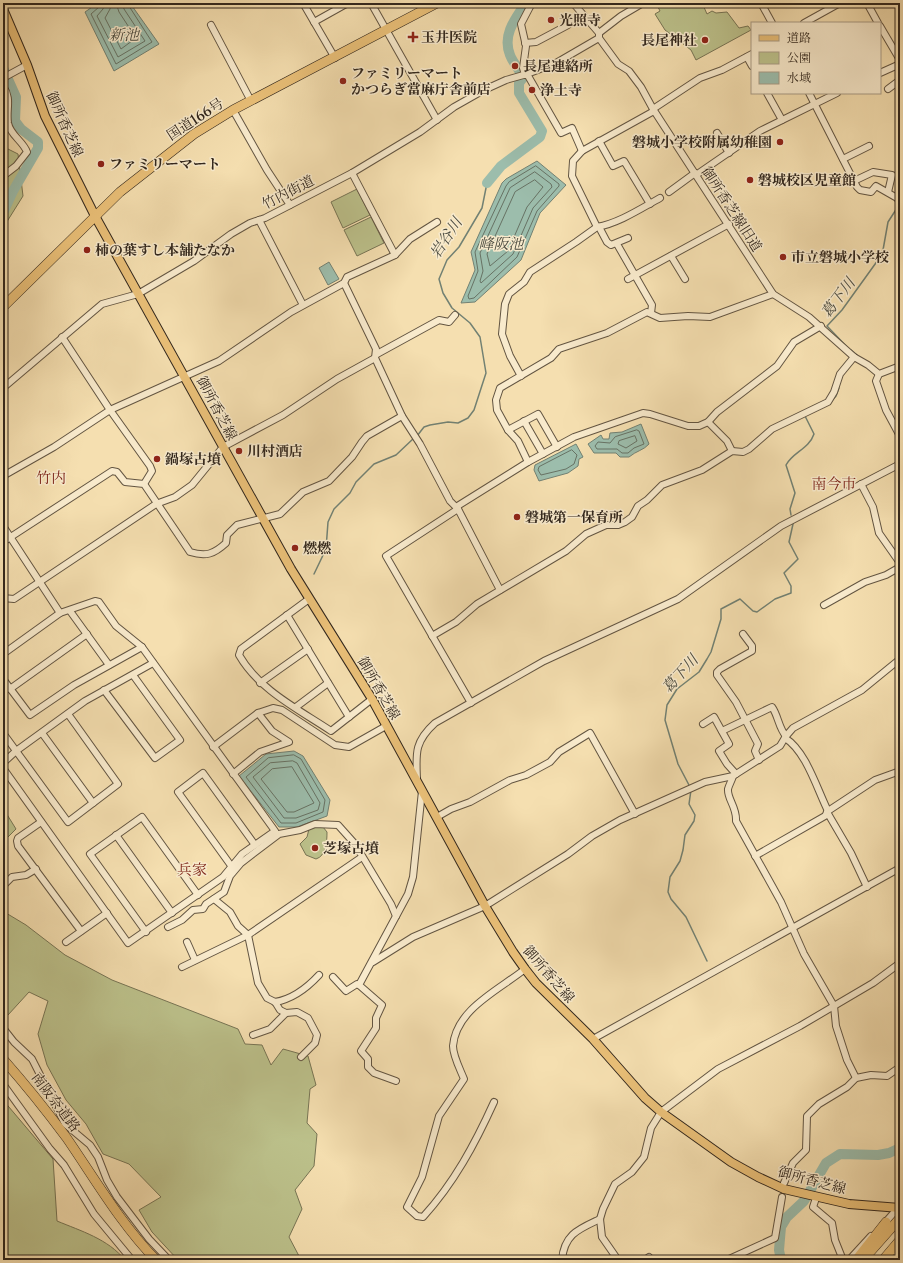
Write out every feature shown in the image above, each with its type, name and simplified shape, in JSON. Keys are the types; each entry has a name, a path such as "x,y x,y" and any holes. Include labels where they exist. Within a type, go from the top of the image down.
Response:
{"highway":[{"name":"国道166号","path":"3,307 120,192 183,142 233,110 335,58 437,3"},
{"name":"南阪奈道路","path":"3,1059 27,1085 66,1138 128,1237 146,1260"},
{"name":"南阪奈道路","path":"83,1164 131,1233 156,1260"},
{"path":"856,1260 888,1225 900,1218"},
{"path":"863,1260 888,1225"},
{"path":"868,1260 888,1225"},
{"path":"883,1260 900,1240"}],"main road":[{"name":"御所香芝線","path":"3,10 27,65 44,116 95,216 263,520 309,599 372,699 485,906 525,970 536,983 593,1039 630,1084 662,1112 731,1162 784,1189 816,1198 849,1204 899,1207"}],"street":[{"path":"303,3 335,58"},
{"path":"314,22 348,3"},
{"path":"371,3 437,120"},
{"path":"532,3 522,20 525,42 523,68 524,75 561,133 572,128 582,151"},
{"name":"御所香芝線旧道","path":"573,3 599,36 618,64 629,71 641,87 654,110 773,294 821,326 854,357 868,365 879,374"},
{"path":"599,36 621,16 643,3"},
{"path":"761,3 771,22"},
{"path":"812,21 840,3"},
{"path":"867,3 877,22"},
{"path":"525,42 536,42 568,25 566,22 582,14"},
{"path":"211,25 251,101"},
{"path":"881,28 900,60"},
{"name":"竹内街道","path":"3,388 102,304 138,294 194,262 230,234 352,173 420,132 454,107 484,90 506,80 556,63 599,36"},
{"path":"628,238 617,244 611,245 607,242 572,176 573,161 582,151 654,110 700,78 722,70 749,55"},
{"path":"881,73 900,64"},
{"path":"3,78 27,65"},
{"path":"888,89 900,80"},
{"path":"3,86 9,97 8,124 27,152 16,166 3,176"},
{"path":"768,94 782,120"},
{"path":"810,94 860,190 871,192 876,186 888,192 898,200"},
{"path":"669,192 760,132 833,94"},
{"path":"233,110 267,170 290,205"},
{"path":"717,133 729,153"},
{"path":"599,141 613,166 624,161 650,204"},
{"path":"843,159 870,146"},
{"path":"854,181 873,172 892,175 888,192"},
{"path":"352,173 395,255"},
{"path":"521,376 510,356 502,334 505,304 509,294 524,282 530,272 598,227 619,220 660,198"},
{"path":"259,220 303,305"},
{"path":"3,476 54,446 110,410 219,361 264,329 344,282 347,277 395,255 410,239 437,222"},
{"path":"628,279 729,224"},
{"path":"617,244 652,305 651,314"},
{"path":"671,256 685,279"},
{"path":"344,282 376,349 376,356 402,416 420,444 450,501 457,508 500,590"},
{"path":"528,462 518,441 508,430 497,410 497,394 500,388 551,358 559,349 607,333 647,312 660,318 710,316 773,294"},
{"path":"3,598 14,599 156,504 175,497 192,486 222,447 283,415 337,379 439,320 449,322 455,315"},
{"path":"471,703 386,556 528,462 590,431 643,413 688,426 699,426 708,422 717,412 777,366 794,342 821,326"},
{"path":"62,337 110,410 150,466 152,471 144,484"},
{"path":"432,636 456,622 477,604 566,551 586,534 606,525 618,525 625,522 632,517 638,506 647,500 662,485 702,470 732,451 743,452 749,449 772,429 828,402 834,392 840,374 854,357"},
{"path":"900,366 879,374 876,381 886,410 900,436"},
{"path":"508,430 538,414 557,447"},
{"path":"144,484 156,504 190,552 201,556 210,554 218,550 226,543 227,535 238,526 280,514 303,492 329,481 352,457 368,436 402,416"},
{"path":"524,421 543,454"},
{"path":"708,422 727,441 732,451"},
{"path":"417,780 416,754 419,741 425,732 435,723 544,661 678,599 781,526 900,464"},
{"path":"3,542 112,471 117,472 125,482 144,484"},
{"path":"861,484 874,507 879,533 900,563"},
{"path":"3,526 9,538 60,613"},
{"path":"824,605 865,582 886,575 900,567"},
{"path":"309,599 241,648 239,655 260,683 331,731 372,699"},
{"path":"3,654 60,613 70,611 94,601 99,602 116,626 142,647 275,832 242,854 223,876 146,932 128,943 3,768"},
{"path":"70,611 109,665"},
{"path":"287,615 349,717"},
{"path":"10,689 87,634"},
{"path":"743,634 752,646 752,651 720,669 717,672 717,675 736,702 758,744 754,751 759,760"},
{"path":"3,679 30,715 109,665 142,647"},
{"path":"260,683 308,649"},
{"path":"373,962 413,937 485,906 568,854 592,836 634,814 705,782 735,775 780,746 785,737 793,728 862,690 900,659"},
{"path":"3,763 68,714 104,690 153,663"},
{"path":"104,690 154,758 180,740 133,675"},
{"path":"296,707 328,683"},
{"path":"722,731 744,719 772,707 780,721 782,733 792,742 806,763 828,812 851,853 867,887"},
{"path":"213,747 258,713 273,708 282,710 335,745 344,747 349,747 386,726"},
{"path":"233,774 260,752 289,742 272,731 258,713"},
{"path":"3,733 68,822 118,784 68,714"},
{"path":"703,724 714,717 729,744 719,751 735,775"},
{"path":"42,733 93,803"},
{"path":"437,817 451,809 470,802 510,780 526,775 550,762 559,752 590,733 634,814"},
{"path":"755,856 825,816 828,812 875,780 900,771"},
{"path":"232,867 178,792 204,773 255,845"},
{"path":"735,775 728,789 729,797 737,812 736,821 781,902 804,954 834,1006 836,1026 847,1060 856,1078"},
{"path":"333,977 346,991 357,984 359,985 373,962 408,894 413,877 422,789"},
{"path":"146,932 90,854 142,817 198,894"},
{"path":"41,822 18,838 17,842 81,931"},
{"path":"168,927 182,920 193,910 203,909 206,904 224,892 230,876 241,863 279,834 300,830 315,824 338,825 355,844 391,904 396,916"},
{"path":"116,835 172,913"},
{"path":"182,967 202,958 230,942 248,935 362,857"},
{"path":"593,1039 900,868"},
{"path":"3,886 12,877 26,875 36,869"},
{"path":"214,898 230,912 238,926 248,935 258,983 266,998 275,1002 280,1010 286,1013 297,1012 308,1018 317,1035 315,1043 301,1057"},
{"path":"66,942 107,913"},
{"path":"187,942 195,960"},
{"path":"618,1260 602,1237 600,1219 609,1193 615,1184 632,1172 644,1157 651,1128 662,1112 718,1069 834,1006 873,983 900,964"},
{"path":"494,1102 480,1135 455,1177 423,1217 417,1216 407,1207 422,1177 439,1116 464,1079 454,1046 460,1022 489,995 525,970"},
{"path":"275,1002 296,995 306,989 319,975"},
{"path":"359,985 382,1005 376,1018 376,1028 361,1051 368,1059 368,1067 374,1074 396,1081"},
{"path":"253,1035 270,1029 286,1013"},
{"path":"3,1028 14,1042 32,1059 65,1124 90,1145 98,1157 107,1180 117,1197 149,1239 169,1260"},
{"path":"784,1183 793,1163 806,1150 807,1116 819,1104 846,1087 856,1078 871,1075 887,1076 900,1067"},
{"path":"3,1084 50,1149 64,1165 94,1214 132,1260"},
{"path":"727,1260 775,1238 782,1197"},
{"path":"816,1198 813,1207 832,1223 835,1240 842,1260"},
{"path":"848,1260 860,1246 888,1225 899,1207"},
{"path":"562,1260 563,1247 571,1236 581,1228 600,1219"},
{"path":"899,1259 897,1253 900,1245"},
{"path":"645,1260 649,1257 651,1260"}],"green space":[{"name":"長尾神社","path":"656,3 707,3 703,5 707,14 712,11 716,13 727,12 739,28 748,26 751,30 696,60 691,50 665,30 655,14 660,11"},
{"path":"4,147 18,154 23,196 3,228"},
{"path":"357,189 370,215 343,228 331,202"},
{"path":"371,217 384,243 357,256 344,230"},
{"path":"3,808 16,829 7,838 3,850"},
{"path":"314,826 323,827 327,832 324,852 316,859 306,855 300,844 307,837 309,829"},
{"path":"3,908 6,913 26,925 65,955 112,980 238,1029 245,1044 262,1045 271,1065 283,1049 308,1056 316,1085 310,1089 307,1123 317,1134 314,1166 295,1190 302,1209 289,1237 299,1256 292,1260 178,1260 152,1232 139,1210 161,1197 129,1164 103,1154 86,1124 66,1100 47,1065 38,1034 48,1001 29,992 8,1015 3,1011"},
{"path":"3,1100 53,1159 57,1221 94,1236 111,1246 125,1260 3,1260"}],"water":[{"name":"新池","path":"98,3 130,3 159,44 114,71 85,12"},
{"name":"峰阪池","path":"537,161 566,185 540,213 521,260 475,302 461,303 475,270 471,252 502,183 506,179"},
{"path":"329,262 339,279 328,285 319,268"},
{"path":"641,424 649,444 629,457 620,457 616,453 594,453 588,444 601,435 603,439 609,439 610,433 622,432"},
{"path":"576,444 583,457 579,459 578,466 568,473 539,481 534,470 535,465"},
{"path":"294,751 303,756 330,800 327,816 297,827 279,827 239,776 266,754"}],"waterway":[{"name":"岩谷川","path":"487,183 501,166 540,137 542,131 519,93 519,83 523,78 511,58 508,48 511,28 526,3"},
{"path":"3,68 16,97 15,121 21,129 38,142 38,148 13,191 3,213"},
{"name":"岩谷川","path":"417,436 424,427 448,422 458,423 468,418 474,410 486,373 480,337 470,323 452,308 443,293 439,279 447,260 459,247 482,208 487,183"},
{"name":"葛下川","path":"848,348 827,326 842,310 878,260 883,250 888,222 899,205"},
{"name":"葛下川","path":"851,350 857,355"},
{"name":"葛下川","path":"830,403 836,396 839,388"},
{"name":"葛下川","path":"791,515 790,509 795,493 786,465 805,447 812,439 814,434 805,416"},
{"name":"岩谷川","path":"314,574 326,549 328,522 334,509 350,493 356,482 374,464 396,455 414,438"},
{"name":"葛下川","path":"690,787 678,764 665,720 667,705 677,689 699,672 711,652 721,619 721,609 740,599 753,611 757,612 775,599 791,593 791,586 784,573 798,559 789,542 793,524"},
{"name":"葛下川","path":"691,790 689,804 695,815 694,821 685,835 680,861 670,877 668,892 671,899 686,917 707,961"},
{"path":"781,1260 779,1250 781,1227 787,1217 804,1201 826,1163 840,1154 878,1155 889,1153 900,1148"}],"place":[{"name":"光照寺","path":"551,20"},
{"name":"玉井医院","path":"413,37"},
{"name":"長尾神社","path":"705,40"},
{"name":"長尾連絡所","path":"515,66"},
{"name":"ファミリーマート かつらぎ當麻庁舎前店","path":"343,81"},
{"name":"浄土寺","path":"532,90"},
{"name":"磐城小学校附属幼稚園","path":"780,142"},
{"name":"ファミリーマート","path":"101,164"},
{"name":"磐城校区児童館","path":"750,180"},
{"name":"柿の葉すし本舗たなか","path":"87,250"},
{"name":"市立磐城小学校","path":"783,257"},
{"name":"川村酒店","path":"239,451"},
{"name":"鍋塚古墳","path":"157,459"},
{"name":"磐城第一保育所","path":"517,517"},
{"name":"燃燃","path":"295,548"},
{"name":"芝塚古墳","path":"315,848"}],"district":[{"name":"竹内","path":"51,478"},
{"name":"南今市","path":"834,484"},
{"name":"兵家","path":"192,870"}]}
